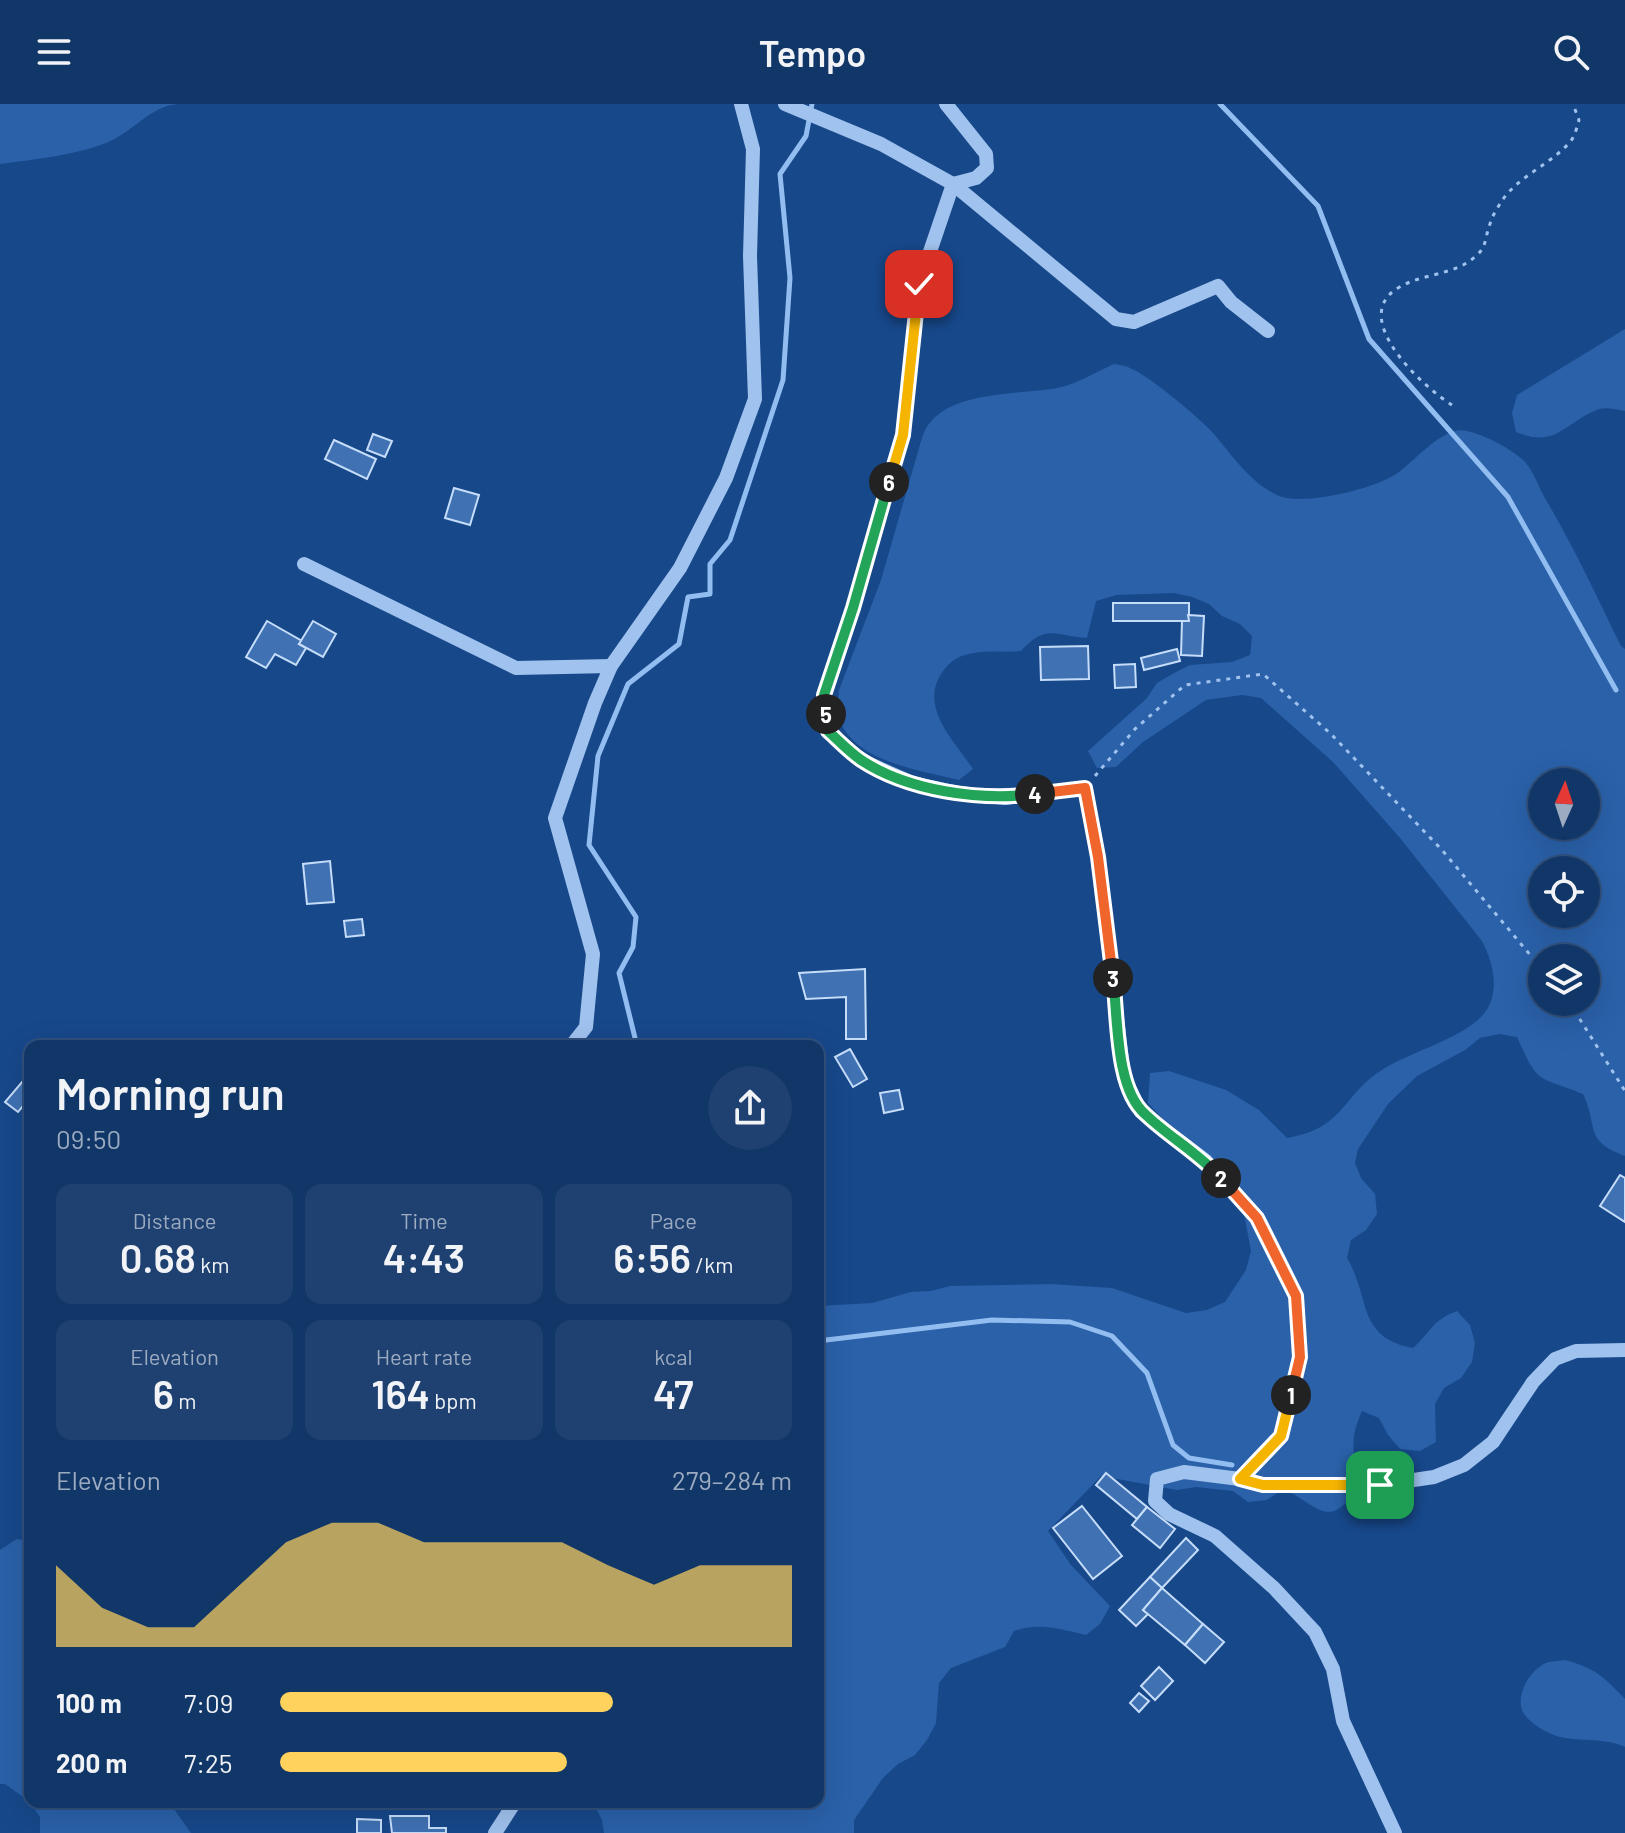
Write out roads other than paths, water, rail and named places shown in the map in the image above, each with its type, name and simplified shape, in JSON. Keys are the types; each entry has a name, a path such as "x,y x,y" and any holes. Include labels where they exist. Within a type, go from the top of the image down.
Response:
{"street":[{"path":"576,1040 586,1027 593,954 555,818 611,666 680,568 726,478 755,399 750,256 753,149 741,104"},
{"path":"785,104 881,144 953,184 1074,281 1116,319 1134,322 1218,286 1231,302 1268,331"},
{"path":"946,104 986,154 987,168 976,178 953,184"},
{"path":"953,184 919,284 903,435 853,608 824,695 828,731 861,760 912,783 1005,798 1085,788 1098,857 1124,1077 1141,1112 1205,1160 1257,1218 1296,1296 1300,1357 1281,1436 1240,1479"},
{"path":"304,564 516,668 611,666"},
{"path":"1395,1833 1343,1721 1333,1669 1315,1632 1274,1588 1215,1536 1169,1514 1155,1501 1157,1479 1184,1472 1263,1485 1380,1485 1434,1477 1464,1465 1493,1442 1533,1382 1555,1359 1576,1351 1625,1350"},
{"path":"495,1833 511,1808"}],"waterway":[{"path":"636,1040 619,973 633,947 636,917 589,845 598,756 628,684 679,644 688,597 710,594 710,564 730,540 783,380 790,278 780,174 806,136 812,104"},
{"path":"1220,104 1318,206 1369,339 1508,497 1616,690"},
{"path":"824,1340 992,1320 1070,1322 1112,1336 1147,1373 1173,1445 1189,1458 1232,1465"}]}
